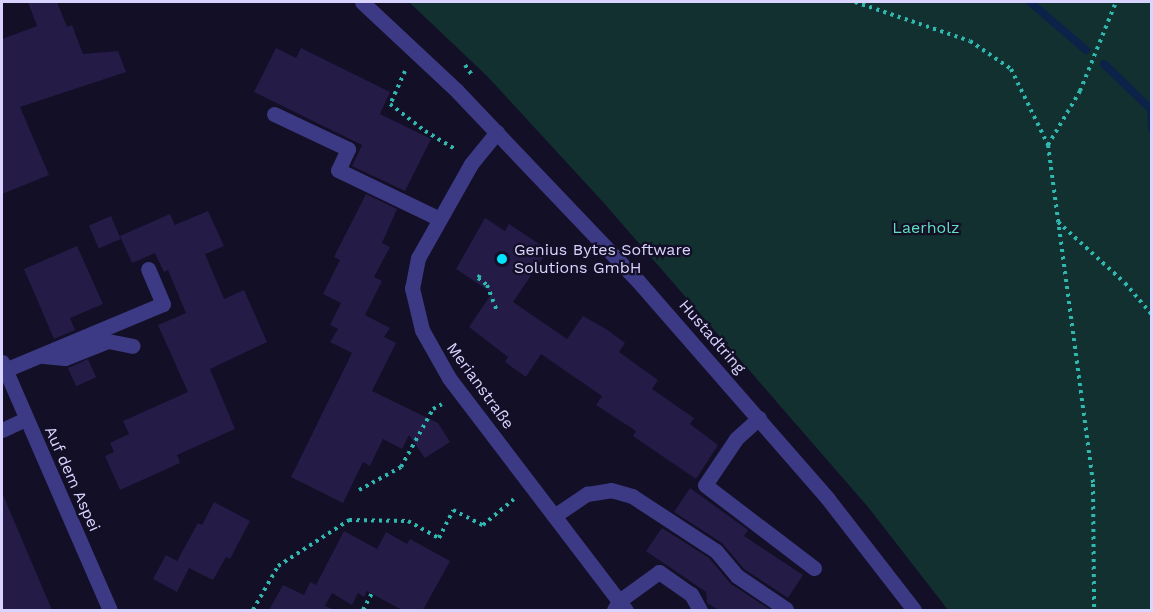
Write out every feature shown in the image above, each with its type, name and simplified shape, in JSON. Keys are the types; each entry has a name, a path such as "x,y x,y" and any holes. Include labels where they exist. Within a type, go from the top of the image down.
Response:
{"street":[{"name":"Hustadtring","path":"362,2 497,132 638,281 759,418 914,610"},
{"path":"274,114 348,149 338,170 440,219"},
{"name":"Merianstraße","path":"497,132 471,164 418,258 412,288 422,330 460,393 620,607"},
{"path":"3,366 40,356 163,304 148,269"},
{"path":"40,356 64,358 108,341 133,346"},
{"name":"Auf dem Aspei","path":"3,366 110,610"},
{"path":"759,418 736,439 705,486 814,568"},
{"path":"2,430 26,419"},
{"path":"554,516 587,494 610,490 632,496 716,551 737,576 786,609"},
{"path":"620,607 659,572 691,594 700,610"}],"path":[{"path":"855,2 970,41 1011,69 1048,145 1094,484 1094,610"},
{"path":"1048,145 1080,91 1116,2"},
{"path":"396,90 390,104 425,132 447,141 471,164"},
{"path":"1058,222 1125,283 1152,315"},
{"path":"480,275 478,278 487,285 496,309"},
{"path":"359,490 401,467 433,409 460,393"},
{"path":"253,610 278,566 349,520 408,521 439,538 453,510 483,525 531,485"},
{"path":"363,610 372,593"}],"green space":[{"name":"Laerholz","path":"409,2 1151,2 1151,610 948,610 868,507 603,202 487,76"}],"building":[{"path":"28,2 57,2 67,27 72,25 83,54 118,51 126,72 20,107 49,175 2,194 2,39 37,26"},
{"path":"276,48 296,58 301,48 390,92 380,114 431,139 405,191 352,166 362,145 254,92"},
{"path":"366,194 397,209 382,243 390,247 374,277 382,281 365,315 390,328 384,337 396,343 372,391 438,423 450,442 425,458 409,435 402,449 383,439 370,466 363,462 343,503 291,477 352,353 330,342 338,329 330,325 341,303 323,294 340,260 334,257"},
{"path":"208,211 224,246 205,254 224,299 244,290 267,342 210,369 235,429 177,455 180,463 120,490 105,456 114,452 110,443 129,434 123,421 188,392 158,325 186,313 168,270 164,272 155,253 132,263 120,236 170,214 175,225"},
{"path":"111,216 121,239 99,248 89,225"},
{"path":"485,218 505,231 509,224 548,250 513,302 567,339 583,316 606,329 625,343 619,352 658,380 652,389 694,418 690,424 718,445 696,479 633,436 636,431 596,405 602,396 541,354 526,377 505,362 508,357 469,327 492,293 456,269"},
{"path":"77,246 103,304 70,318 75,330 54,339 24,269"},
{"path":"88,359 96,377 76,386 68,368"},
{"path":"690,488 748,530 744,536 803,575 788,598 744,569 722,543 674,512"},
{"path":"3,495 52,610 2,610"},
{"path":"214,502 250,521 230,559 226,557 213,580 189,568 177,592 153,579 166,555 177,561 198,523 202,525"},
{"path":"662,528 709,558 731,584 771,610 719,610 707,603 706,592 646,551"},
{"path":"344,531 377,549 386,532 407,544 410,539 450,561 423,610 402,610 367,591 364,597 358,593 352,605 332,593 325,606 335,610 269,610 283,585 304,595 310,582 316,585"}],"waterway":[{"path":"1030,2 1086,50"},
{"path":"1104,64 1151,109 1152,129"}],"place":[{"name":"Genius Bytes Software Solutions GmbH","path":"502,259"}]}
